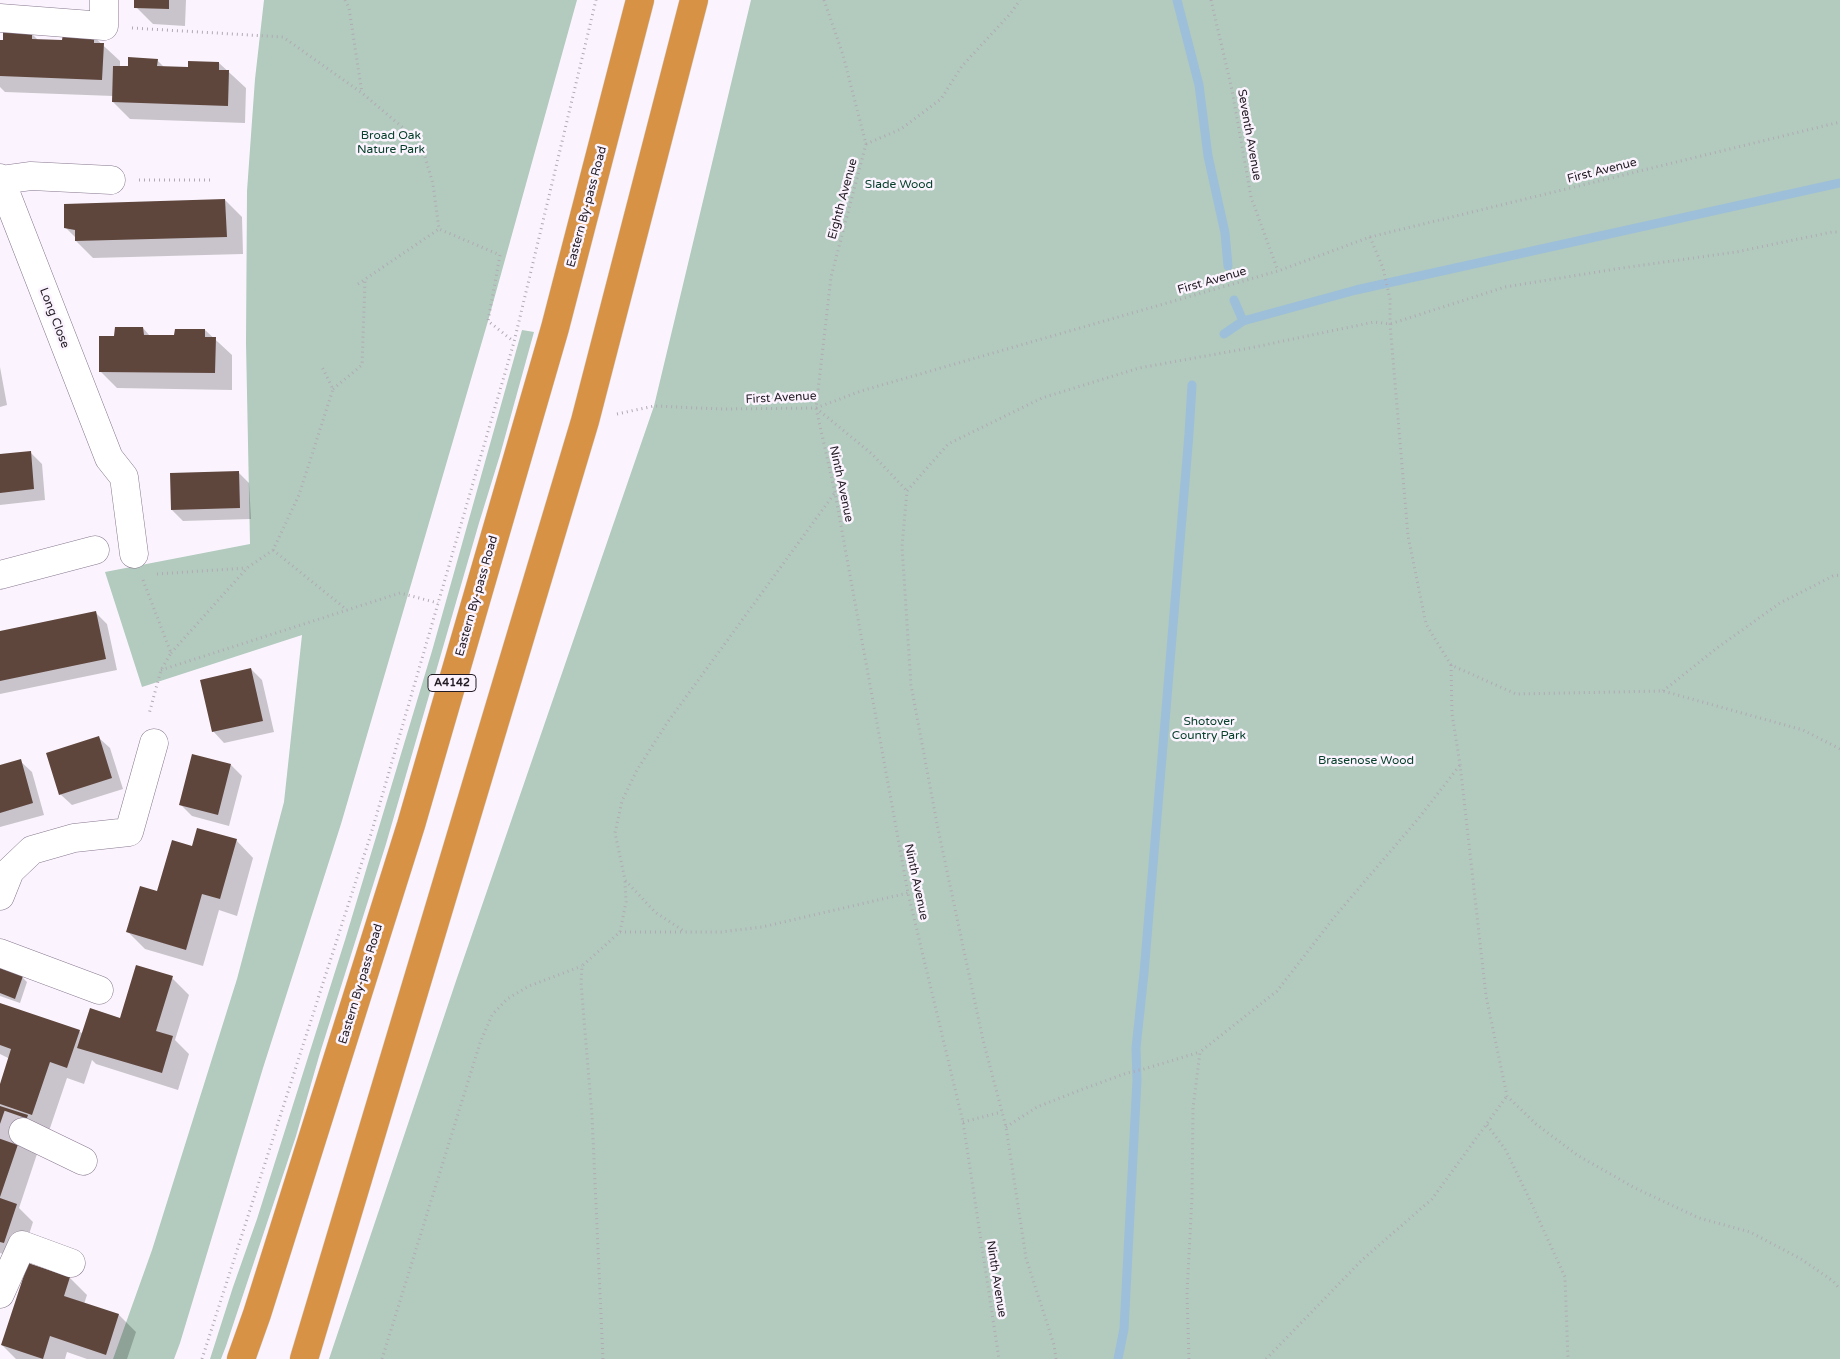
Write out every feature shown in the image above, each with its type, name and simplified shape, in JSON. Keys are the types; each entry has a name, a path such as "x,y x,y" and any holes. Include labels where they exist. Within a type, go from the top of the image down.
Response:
{"highway":[{"name":"Eastern By-pass Road","path":"241,1359 414,816 555,328 640,0"},
{"path":"304,1359 585,421 694,0"}],"street":[{"path":"0,18 104,13"},
{"path":"0,179 31,176 111,180"},
{"name":"Long Close","path":"0,179 109,458 124,477 138,564"},
{"path":"0,576 95,550"},
{"path":"0,896 10,871 32,850 74,838 128,832 151,732"},
{"path":"0,953 99,990"},
{"path":"22,1132 83,1161"},
{"path":"0,1294 22,1245 72,1263"}],"path":[{"path":"345,0 349,8 362,93"},
{"path":"202,1359 371,834 514,342 596,0"},
{"name":"Eighth Avenue","path":"816,408 831,278 866,144 843,55 824,0"},
{"path":"866,144 900,129 941,98 962,66 1010,14 1020,0"},
{"name":"Seventh Avenue","path":"1211,0 1232,90 1251,197 1278,271"},
{"path":"104,13 283,37 362,93 421,143 433,184 439,229"},
{"name":"First Avenue","path":"585,421 654,406 721,409 816,408 861,391 1278,271 1370,237 1840,122"},
{"path":"111,180 210,180"},
{"path":"439,229 500,255 488,322 514,342"},
{"path":"358,284 439,229"},
{"path":"1056,1359 1054,1346 1026,1258 1006,1127 983,1040 940,838 911,685 902,546 907,491 948,444 1042,398 1139,368 1250,348 1374,322 1390,324 1505,288 1622,268 1736,252 1832,232 1840,232"},
{"path":"1370,237 1383,268 1390,299 1390,324 1408,536 1426,624 1451,665 1452,714 1460,764 1486,996 1507,1096 1536,1124 1577,1156 1635,1188 1699,1218 1750,1232 1801,1259 1833,1281 1840,1289"},
{"path":"151,732 161,670 171,653 247,568 272,550 299,495 333,389 362,365 364,281"},
{"path":"321,365 333,389"},
{"path":"816,408 872,454 907,491"},
{"name":"Ninth Avenue","path":"816,408 835,493 908,893 963,1122 999,1359"},
{"path":"382,1359 480,1044 492,1015 507,999 529,986 582,966 620,932 626,902 625,880 615,833 622,801 637,770 667,723 835,493"},
{"path":"272,550 348,611"},
{"path":"171,653 138,564 247,568"},
{"path":"1664,691 1717,648 1780,603 1833,576 1840,575"},
{"path":"161,670 400,593 438,603"},
{"path":"1451,665 1516,694 1664,691 1803,730 1840,749"},
{"path":"1006,1127 1038,1107 1127,1073 1200,1052 1277,991 1336,915 1418,819 1460,764"},
{"path":"625,880 655,912 685,932"},
{"path":"620,932 721,932 762,927 908,893"},
{"path":"582,966 581,983 592,1116 603,1359"},
{"path":"1188,1359 1187,1294 1192,1197 1193,1108 1200,1052"},
{"path":"1266,1359 1362,1260 1432,1199 1507,1096"},
{"path":"963,1122 1002,1112"},
{"path":"1487,1125 1505,1149 1565,1277 1568,1359"}],"green space":[{"name":"Broad Oak Nature Park","path":"264,0 577,0 488,321 341,824 263,1068 180,1343 174,1359 113,1359 152,1250 237,979 284,802 302,635 142,687 105,572 250,544 246,343 247,191 255,79"},
{"name":"Shotover Country Park","path":"751,0 1840,0 1840,1359 329,1359 457,978 654,406"},
{"path":"522,330 534,332 386,844 320,1053 296,1136 226,1346 221,1359 210,1359 257,1219 345,940 432,651"}],"building":[{"path":"134,0 169,0 169,9 134,8"},
{"path":"3,31 32,32 32,39 62,40 63,34 94,35 94,43 104,43 102,80 0,76 0,40 3,40"},
{"path":"128,57 158,59 157,66 188,67 188,61 219,62 219,70 229,70 228,106 112,102 113,66 128,66"},
{"path":"225,199 227,237 75,241 75,230 64,228 64,204"},
{"path":"115,327 143,327 144,335 174,335 175,329 205,329 205,337 216,337 215,373 99,372 99,336 114,336"},
{"path":"31,451 34,489 0,493 0,454"},
{"path":"239,471 240,508 171,510 170,473"},
{"path":"96,611 106,659 0,681 0,631"},
{"path":"251,668 263,721 212,732 200,680"},
{"path":"99,736 112,778 59,795 46,753"},
{"path":"192,754 231,764 218,815 179,805"},
{"path":"21,759 33,803 0,813 0,765"},
{"path":"197,828 237,839 220,899 202,894 186,950 126,932 140,886 157,891 172,840 192,846"},
{"path":"136,965 173,976 156,1031 173,1036 162,1073 77,1048 90,1008 120,1018"},
{"path":"0,968 23,976 15,999 0,993"},
{"path":"0,1003 80,1030 67,1068 50,1062 32,1115 0,1104 0,1084 11,1049 0,1045"},
{"path":"0,1106 28,1115 0,1197"},
{"path":"0,1198 17,1204 4,1243 0,1242"},
{"path":"28,1263 70,1277 64,1296 119,1314 106,1355 50,1336 43,1359 1,1345"}],"waterway":[{"path":"1177,0 1199,85 1208,156 1225,233 1228,266"},
{"path":"1224,334 1243,321 1356,290 1840,183"},
{"path":"1234,300 1243,321"},
{"path":"1118,1359 1124,1329 1137,1080 1136,1048 1144,973 1192,385"}],"tunnel":[{"path":"0,1124 23,1132"}],"park label":[{"name":"Slade Wood","path":"899,185"},
{"name":"Brasenose Wood","path":"1366,761"}]}
